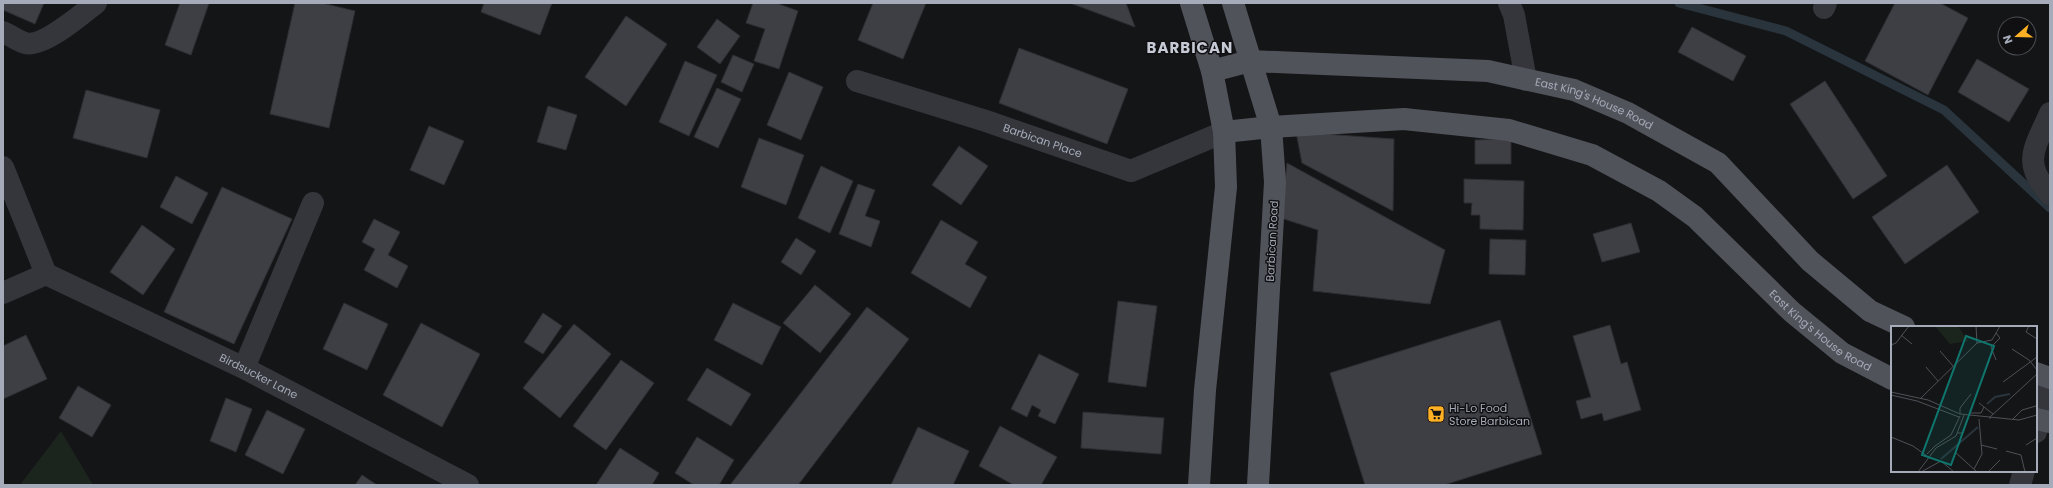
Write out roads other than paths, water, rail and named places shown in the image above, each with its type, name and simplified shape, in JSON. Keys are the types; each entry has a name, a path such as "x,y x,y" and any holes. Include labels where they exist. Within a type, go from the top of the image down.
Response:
{"main road":[{"path":"1191,3 1212,71 1224,132 1226,187 1205,390 1199,485"},
{"name":"Barbican Road","path":"1232,3 1271,127 1275,182 1258,485"},
{"name":"East King's House Road","path":"1212,71 1250,61 1488,71 1574,90 1628,113 1718,163 1810,261 1870,311 1902,326"},
{"name":"East King's House Road","path":"1224,132 1271,127 1404,119 1510,130 1592,155 1659,191 1695,217 1753,276 1797,317 1842,353 1891,378"},
{"path":"2037,373 2050,378"}],"street":[{"path":"3,32 26,43 36,43 56,32 96,3"},
{"path":"1509,3 1514,15 1526,80"},
{"name":"Barbican Place","path":"857,81 986,121 1131,171 1224,132"},
{"path":"2050,113 2032,154 2032,167 2040,183 2050,194"},
{"path":"3,167 46,274 3,293"},
{"path":"244,368 313,203"},
{"name":"Birdsucker Lane","path":"46,274 244,368 468,485"},
{"path":"2040,423 2050,378"},
{"path":"2020,485 2024,472"}],"waterway":[{"path":"1679,3 1786,31 1944,110 2050,208"}],"place":[{"name":"Hi-Lo Food Store Barbican","path":"1436,414"}],"district":[{"name":"BARBICAN","path":"1190,48"}]}
